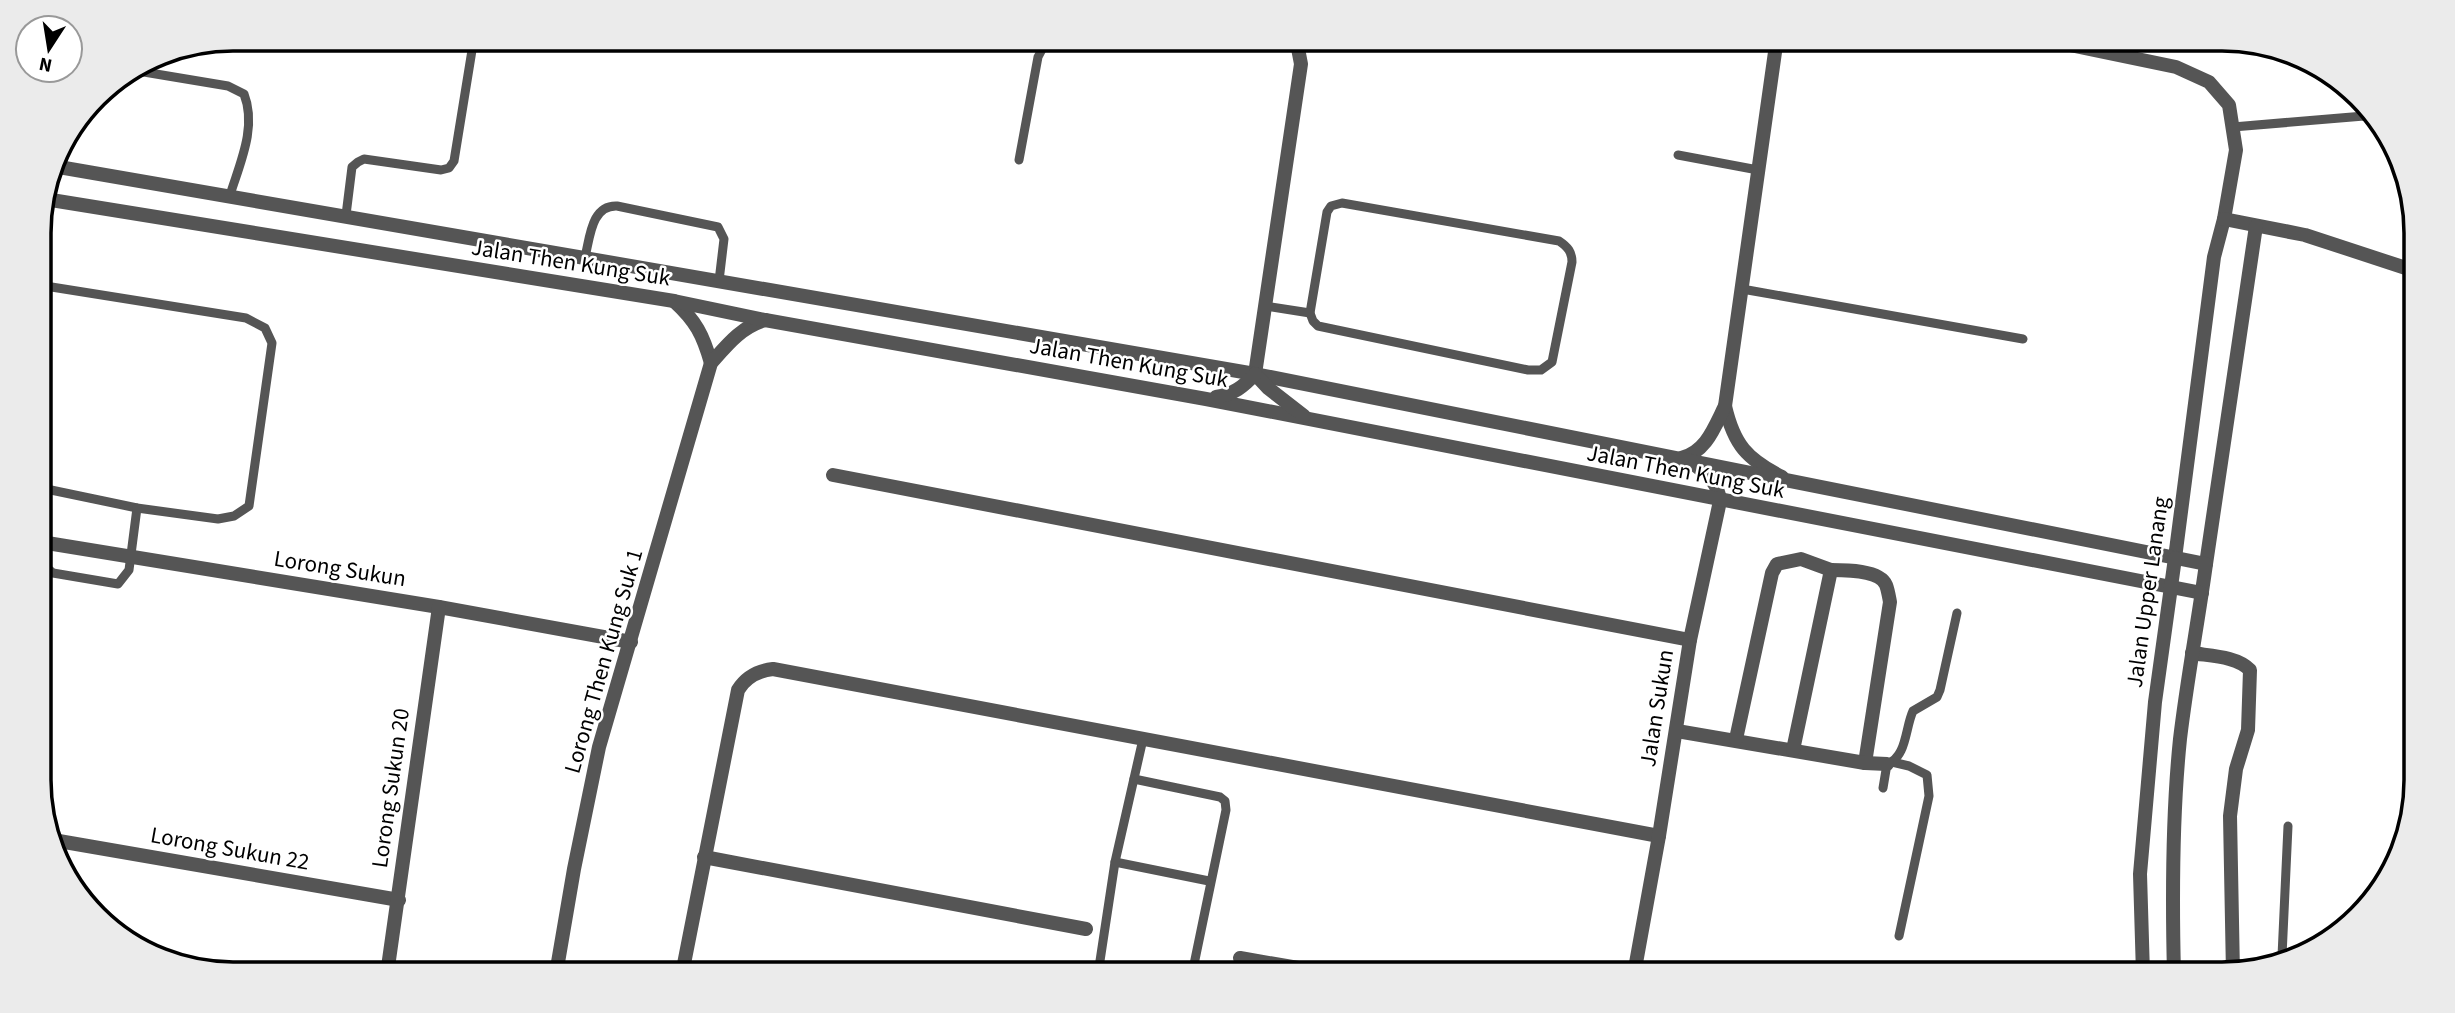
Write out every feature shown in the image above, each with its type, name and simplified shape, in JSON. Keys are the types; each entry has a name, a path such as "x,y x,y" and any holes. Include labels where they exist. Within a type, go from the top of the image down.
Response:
{"street":[{"path":"1206,399 1230,395 1241,389 1255,374 1301,64 1298,51"},
{"path":"1720,501 1715,481 1684,460 1695,454 1711,434 1725,406 1775,51"},
{"path":"2109,51 2176,67 2209,82 2229,106 2233,127"},
{"name":"Jalan Upper Lanang","path":"2143,962 2140,874 2155,702 2214,257 2224,219 2236,150 2233,127"},
{"name":"Jalan Then Kung Suk","path":"63,168 1255,374 2206,564"},
{"name":"Jalan Then Kung Suk","path":"54,200 674,301 765,320 1206,399 2202,593"},
{"path":"2224,219 2305,235 2404,267"},
{"path":"2174,962 2172,902 2175,802 2192,653 2256,226"},
{"path":"674,301 690,316 704,338 711,363"},
{"path":"711,363 737,334 750,324 765,320"},
{"name":"Lorong Then Kung Suk 1","path":"558,962 574,869 600,747 711,363"},
{"path":"1255,374 1268,388 1308,419"},
{"path":"1725,406 1731,430 1742,450 1759,466 1787,480"},
{"path":"833,475 1690,640"},
{"name":"Jalan Sukun","path":"1636,962 1677,731 1690,640 1720,501"},
{"name":"Lorong Sukun","path":"51,544 439,607 631,642"},
{"path":"1736,739 1772,573 1777,564 1801,559 1831,569 1878,576 1886,582 1890,602 1865,763"},
{"path":"1793,750 1831,569"},
{"name":"Lorong Sukun 20","path":"389,962 439,607"},
{"path":"2192,653 2237,661 2250,670 2248,730 2236,769 2230,816 2234,962"},
{"path":"684,962 738,690 743,681 764,670 773,669 1659,836"},
{"path":"1677,731 1865,763 1889,763"},
{"name":"Lorong Sukun 22","path":"61,841 398,900"},
{"path":"704,857 1086,929"},
{"path":"1240,958 1263,962"}],"lane":[{"path":"346,215 352,167 358,162 365,159 441,170 449,168 454,161 472,51"},
{"path":"1019,160 1041,51"},
{"path":"147,72 228,86 244,94 250,109 249,124 230,195"},
{"path":"2233,127 2362,116"},
{"path":"1678,155 1758,170"},
{"path":"1335,204 1356,205 1559,242 1566,246 1572,256 1552,362 1541,370 1528,370 1324,329 1313,321 1310,313 1327,212 1335,204"},
{"path":"585,257 595,218 602,208 617,206 718,227 724,239 719,281"},
{"path":"51,287 246,318 265,328 272,343 249,506 234,516 218,519 137,508 51,490"},
{"path":"1742,289 2023,339"},
{"path":"1265,306 1310,313"},
{"path":"51,571 118,584 129,570 137,508"},
{"path":"1882,788 1889,763 1902,749 1913,711 1937,697 1940,690 1957,612"},
{"path":"1100,962 1115,862 1143,739"},
{"path":"1889,763 1909,766 1927,775 1929,796 1899,936"},
{"path":"1134,779 1220,797 1225,801 1226,810 1194,962"},
{"path":"2282,951 2288,826"},
{"path":"1115,862 1209,881"}]}
